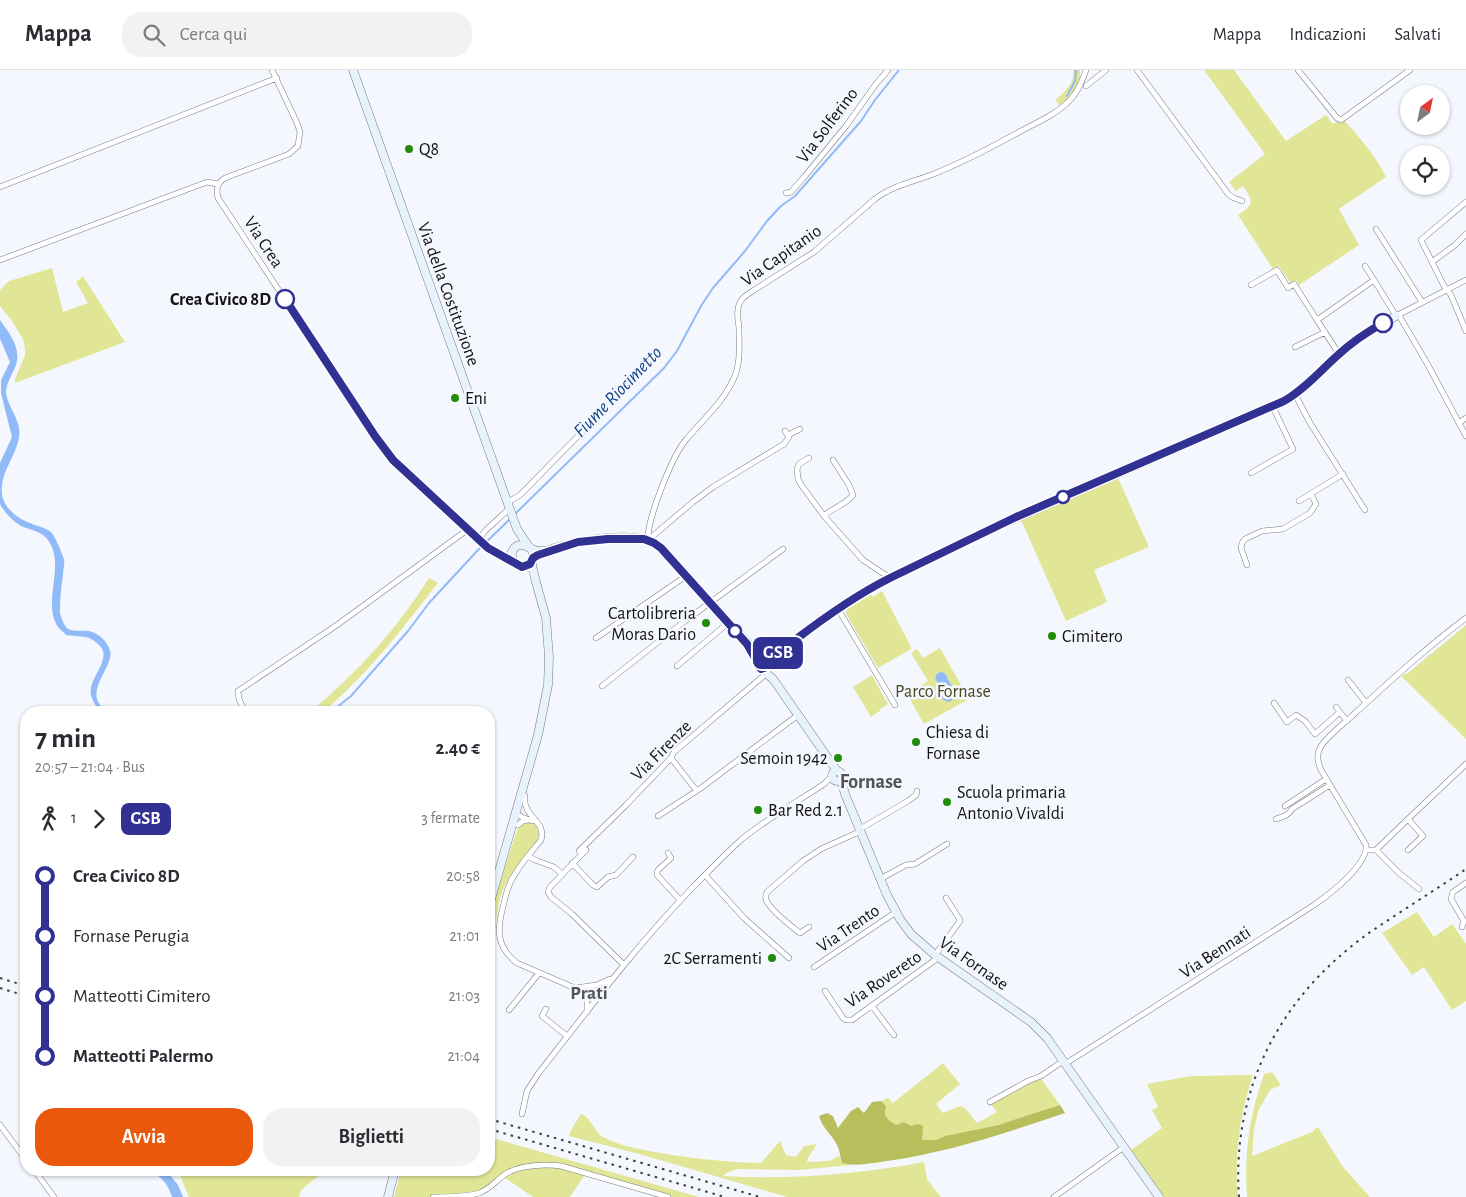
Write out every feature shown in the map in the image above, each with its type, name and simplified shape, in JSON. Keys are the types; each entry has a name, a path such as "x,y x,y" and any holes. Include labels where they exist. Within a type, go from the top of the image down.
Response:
{"street":[{"path":"0,260 207,182 218,184 232,175 289,154 298,146 300,132 272,70"},
{"name":"Via della Costituzione","path":"353,70 516,526 530,548"},
{"name":"Via Solferino","path":"786,193 791,192 805,176 888,70"},
{"name":"Via Capitanio","path":"648,540 654,510 676,454 687,438 715,408 737,371 739,354 738,308 742,299 814,252 875,198 886,191 950,167 1053,114 1077,92 1084,70"},
{"path":"1086,86 1106,70"},
{"path":"1137,70 1228,195 1242,200"},
{"path":"1298,70 1337,118 1341,120 1410,70"},
{"path":"0,187 276,78"},
{"name":"Via Crea","path":"218,184 217,192 223,204 386,450 403,471 478,540 488,548 517,564"},
{"path":"1466,202 1421,240 1446,290 1451,295 1466,331"},
{"path":"1376,229 1422,302"},
{"path":"1432,262 1466,234"},
{"path":"1365,266 1399,315 1466,436"},
{"path":"1251,286 1277,270 1288,288 1294,284 1339,354"},
{"path":"1317,320 1374,280"},
{"path":"765,665 779,652 838,608 870,588 1016,517 1288,399 1360,337 1466,280"},
{"path":"1294,347 1325,332"},
{"path":"1295,394 1310,423 1366,510"},
{"path":"1251,473 1293,449 1273,407"},
{"path":"478,540 587,427 590,418"},
{"path":"1459,423 1466,418"},
{"path":"517,564 526,566 533,559 547,552 578,542 625,538 648,540 708,490 784,444 788,440 787,433 800,429"},
{"path":"809,458 799,464 798,479 824,516 862,560 890,578"},
{"path":"824,516 848,500 853,494 833,460"},
{"path":"1298,501 1343,474"},
{"path":"1247,565 1241,548 1245,539 1262,531 1283,529 1310,514 1316,504 1311,494"},
{"name":"Via della Costituzione","path":"515,547 516,526"},
{"path":"242,706 238,690 337,625 467,530"},
{"name":"Via Fornase","path":"648,540 661,548 765,665 830,760 880,879 896,912 912,934 937,956 1036,1027 1047,1038 1159,1197"},
{"path":"501,555 515,547 524,545 547,552"},
{"path":"515,547 512,554 517,564 536,582"},
{"path":"495,885 518,813 544,711 548,685 549,657 546,618 532,566 533,554 530,548"},
{"path":"602,686 710,602 783,549"},
{"path":"596,638 686,576"},
{"path":"838,608 895,705"},
{"path":"1466,618 1403,669 1322,744 1318,754 1318,760 1326,779 1364,840 1367,850 1376,850 1466,764"},
{"path":"676,666 728,623"},
{"name":"Via Firenze","path":"579,851 626,805 671,758 674,752 765,665"},
{"path":"1348,680 1366,703"},
{"path":"1274,703 1286,722 1296,715 1305,720 1322,744"},
{"path":"1315,734 1338,710 1347,721"},
{"path":"658,816 696,790 702,788 798,715"},
{"path":"671,758 696,790"},
{"path":"530,763 531,771 525,796 525,805 530,818"},
{"path":"522,1114 527,1091 538,1074 623,964 680,900 750,833 836,777"},
{"path":"1286,806 1326,779"},
{"path":"1276,819 1290,812 1330,785"},
{"path":"809,927 800,934 766,900 766,895 815,853 860,830 908,801 916,795 917,791"},
{"path":"518,813 537,821 541,827 542,836 541,840 515,873 508,886 500,919 499,935 504,950 510,958 517,962 598,998"},
{"path":"502,861 507,855 518,825 530,818"},
{"path":"1408,819 1423,836 1408,850"},
{"path":"880,879 906,865 915,864 947,844"},
{"path":"586,850 550,886 548,892 623,964"},
{"name":"Via Bennati","path":"1064,1063 1328,896 1362,861 1367,850"},
{"path":"1376,850 1399,873 1419,888"},
{"path":"668,853 671,858 658,870 657,875 680,900"},
{"path":"528,856 554,867 562,874"},
{"path":"572,863 593,885 597,886 608,876 616,875 633,857"},
{"path":"705,875 745,919 789,958"},
{"path":"1462,927 1464,921 1451,899 1453,892 1466,883"},
{"name":"Via Rovereto","path":"825,991 843,1018 852,1020 935,960 960,921 946,898"},
{"name":"Via Trento","path":"814,967 896,912"},
{"path":"509,1010 539,973"},
{"path":"583,990 615,975"},
{"path":"583,990 587,1001 586,1012"},
{"path":"872,1006 894,1035"},
{"path":"546,1009 542,1016 567,1036"},
{"path":"990,1102 1064,1063"},
{"path":"0,1125 20,1152"},
{"path":"1054,1197 1124,1147"},
{"path":"433,1197 478,1194 490,1188 506,1173 514,1169 548,1165 561,1166 668,1197"},
{"path":"38,1176 54,1197"},
{"path":"388,1197 394,1176"}],"green space":[{"path":"1073,70 1080,70 1079,80 1068,98 1060,105 1055,100 1071,83"},
{"path":"1204,70 1234,70 1286,141 1326,115 1333,124 1342,118 1371,153 1386,177 1339,209 1359,245 1299,285 1296,280 1291,284 1279,266 1273,269 1238,215 1250,206 1251,203 1243,186 1236,191 1229,182 1265,154"},
{"path":"52,268 63,312 88,303 76,282 83,276 125,342 15,383 25,355 25,348 23,339 0,306 0,290 9,281"},
{"path":"1118,478 1149,547 1094,570 1107,602 1066,621 1021,520"},
{"path":"429,578 438,583 359,679 330,706 317,706 344,682 375,650 417,597"},
{"path":"882,591 911,649 878,668 846,614 847,608 871,593 873,597"},
{"path":"1466,625 1466,739 1401,676 1408,673"},
{"name":"Parco Fornase","path":"940,648 969,699 924,724 907,694 928,681 911,653 917,649 923,658"},
{"path":"872,675 888,704 871,717 853,687"},
{"path":"530,822 536,826 538,836 536,842 518,864 503,889 495,935 495,897 517,830 522,824"},
{"path":"1417,912 1434,937 1452,924 1466,944 1466,1001 1452,1010 1424,967 1412,975 1382,933"},
{"path":"943,1063 960,1084 936,1104 943,1113 960,1106 965,1108 977,1123 997,1112 991,1104 1040,1077 1060,1105 999,1125 946,1136 936,1140 922,1140 922,1133 904,1122 896,1126 890,1121 885,1115 886,1106 881,1101 888,1098 893,1103"},
{"path":"1272,1072 1281,1085 1270,1090 1258,1111 1252,1156 1312,1132 1318,1127 1343,1167 1370,1197 1247,1197 1246,1166 1251,1123 1264,1074"},
{"path":"1253,1075 1239,1135 1238,1197 1164,1197 1131,1150 1162,1128 1152,1110 1158,1107 1147,1084 1191,1076"},
{"path":"881,1101 886,1106 885,1115 896,1125 904,1122 911,1126 918,1124 923,1126 922,1140 936,1140 945,1136 999,1125 1060,1105 1065,1113 999,1135 933,1153 865,1164 853,1165 842,1163 838,1147 819,1116 827,1113 833,1116 838,1128 851,1111 858,1107 864,1113 872,1102"},
{"path":"581,1114 588,1119 601,1136 621,1144 649,1151 732,1162 761,1163 780,1141 786,1155 796,1157 804,1146 816,1144 807,1162 829,1161 839,1156 842,1163 852,1165 798,1170 737,1169 723,1176 774,1177 824,1175 924,1162 927,1179 941,1197 787,1197 639,1154 569,1136"},
{"path":"495,1139 699,1197 671,1197 586,1173 570,1197 533,1197 502,1176 483,1190 447,1197 394,1197 399,1176 495,1176"},
{"path":"180,1176 318,1176 301,1190 299,1197 189,1197"}],"water":[{"path":"0,320 12,338 17,351 16,364 7,384 6,393 19,425 19,437 15,451 3,479 3,499 8,508 16,515 25,521 49,530 53,534 64,561 60,613 64,625 70,630 95,633 102,638 109,648 109,661 100,680 97,693 101,706 96,706 92,699 91,689 104,656 103,650 89,638 66,635 58,627 54,618 52,598 55,556 52,547 43,535 15,522 0,504 0,463 12,437 1,393 1,380 10,362 0,339"},
{"path":"940,672 946,674 957,693 955,698 949,702 942,699 935,680 936,675"},
{"path":"158,1176 171,1176 178,1185 183,1197 172,1197"}],"waterway":[{"name":"Fiume Riocimetto","path":"515,514 664,368 677,351 713,288 745,251 767,221 781,206 795,196 861,121 899,70"},
{"path":"1067,96 1075,81 1076,70"},
{"name":"Fiume Riocimetto","path":"338,706 351,696 408,631 429,603 478,550 510,519"}],"railway":[{"path":"1239,1197 1239,1161 1242,1126 1250,1092 1262,1060 1278,1030 1298,1001 1321,974 1353,945 1466,869"},
{"path":"0,978 20,984"},
{"path":"0,988 20,994"},
{"path":"495,1121 760,1197"},
{"path":"495,1131 725,1197"}],"bus line":[{"name":"GSB","path":"285,299 375,436 393,460 488,548 522,567 530,564 533,558 538,555 578,542 625,538 648,540 661,548 747,644 757,665 761,669 767,667 768,663 779,652 829,614 870,588 1016,517 1288,399 1360,337 1383,323"}],"place":[{"name":"Q8","path":"409,149"},
{"name":"Crea Civico 8D","path":"285,299"},
{"name":"Eni","path":"455,398"},
{"name":"Cartolibreria Moras Dario","path":"706,623"},
{"name":"Cimitero","path":"1052,636"},
{"name":"Chiesa di Fornase","path":"916,742"},
{"name":"Semoin 1942","path":"838,758"},
{"name":"Scuola primaria Antonio Vivaldi","path":"947,802"},
{"name":"Bar Red 2.1","path":"758,810"},
{"name":"2C Serramenti","path":"772,958"}],"district":[{"name":"Fornase","path":"871,781"},
{"name":"Prati","path":"589,992"}]}
